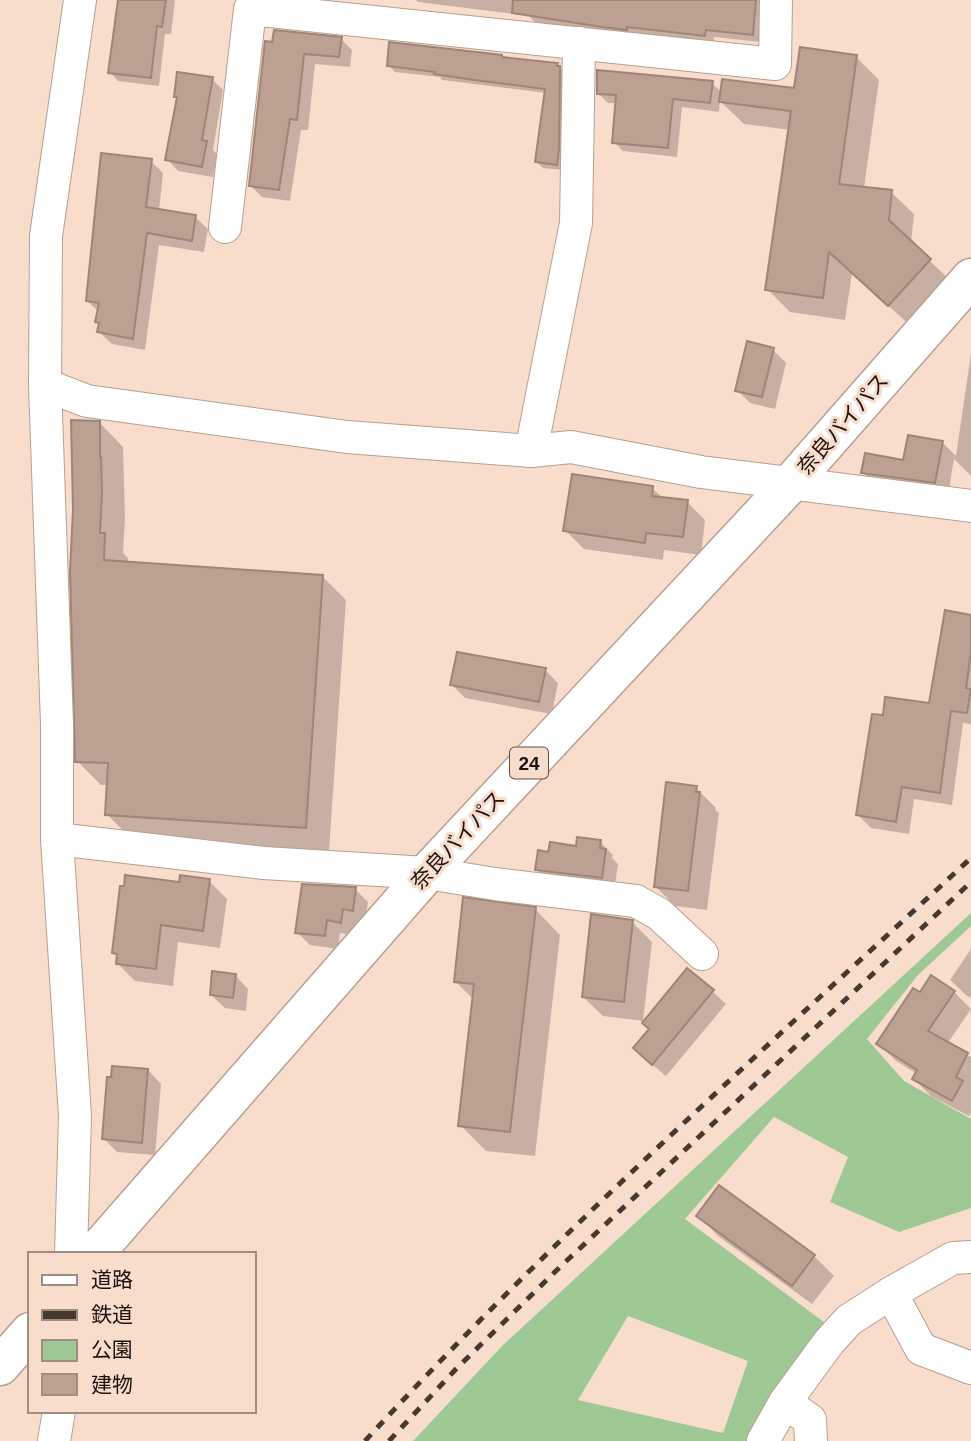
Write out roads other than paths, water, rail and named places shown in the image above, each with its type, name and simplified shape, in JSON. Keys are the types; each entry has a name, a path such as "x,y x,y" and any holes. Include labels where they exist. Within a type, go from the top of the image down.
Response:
{"highway":[{"name":"奈良バイパス","path":"95,1252 427,873 791,483 971,278"},
{"path":"0,1366 28,1334"}],"street":[{"path":"71,1252 74,1104 57,839 57,710 45,385 46,236 80,0"},
{"path":"225,228 250,9 384,11 579,43 775,64 776,0"},
{"path":"531,451 576,223 579,43"},
{"path":"45,385 88,401 348,437 531,451 571,447 701,472 971,506"},
{"path":"57,839 264,863 427,873 636,901 659,915 702,954"},
{"path":"763,1441 785,1402 829,1342 849,1320 953,1258 971,1257"},
{"path":"891,1293 921,1349 971,1368"},
{"path":"785,1402 810,1420 811,1441"},
{"path":"54,1441 59,1413"}],"railway":[{"path":"365,1441 586,1216 971,858"},
{"path":"389,1441 456,1369 561,1266 971,882"}]}
